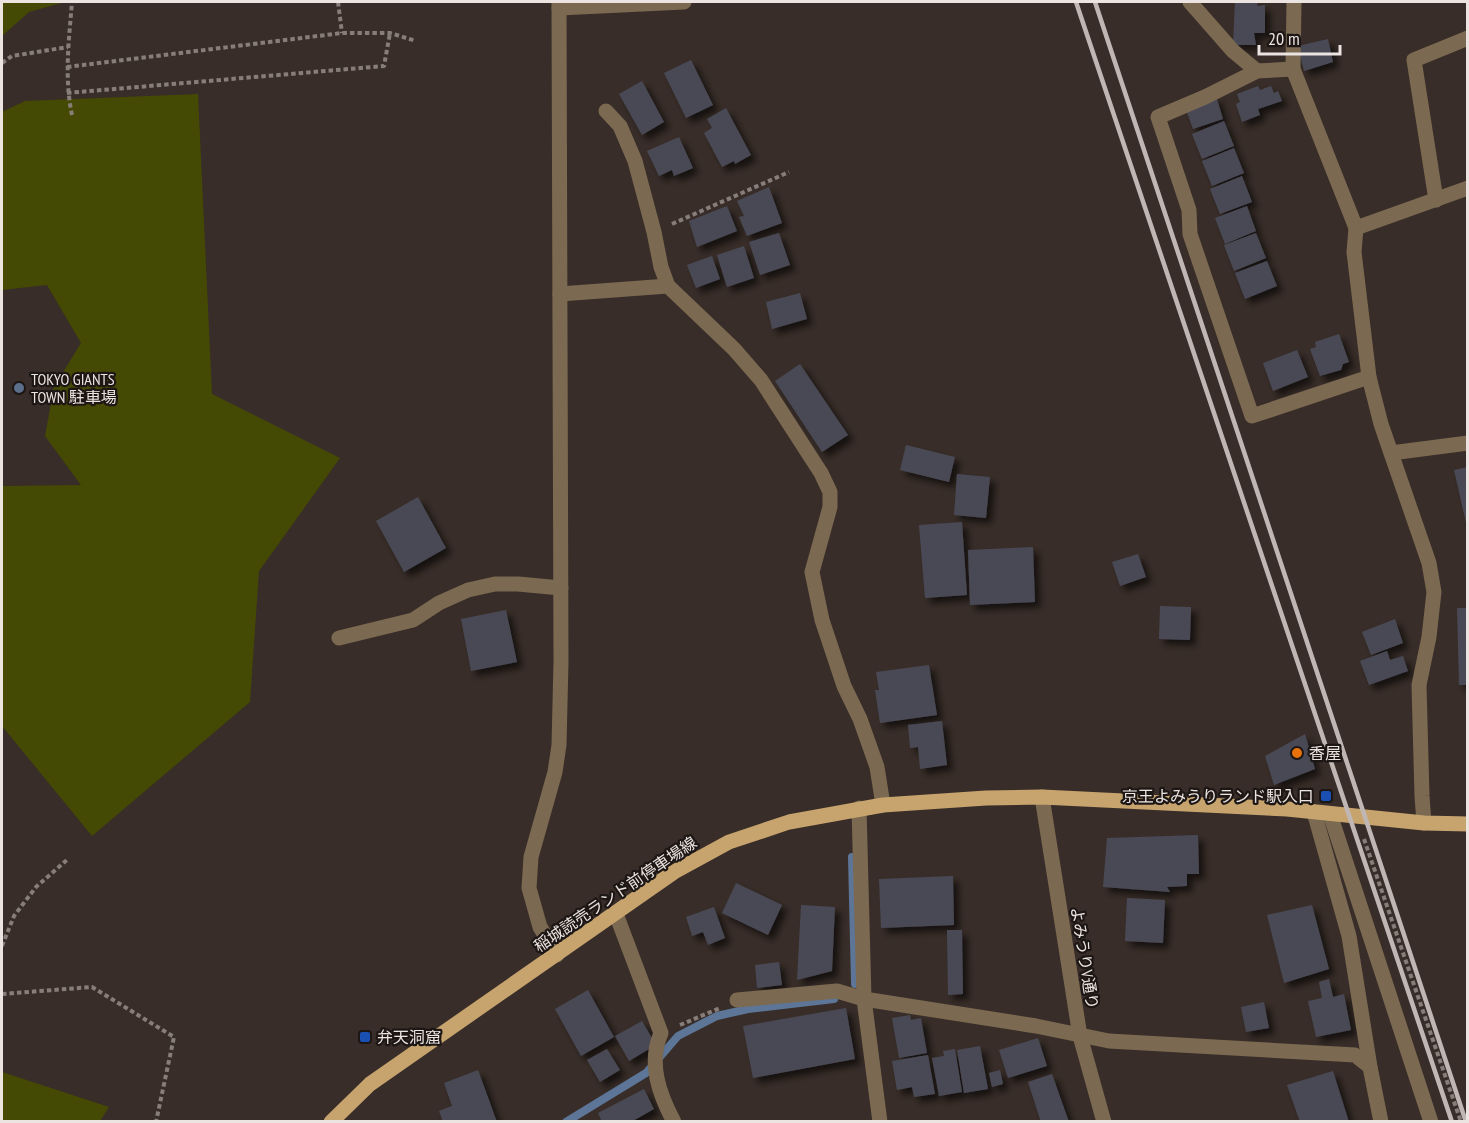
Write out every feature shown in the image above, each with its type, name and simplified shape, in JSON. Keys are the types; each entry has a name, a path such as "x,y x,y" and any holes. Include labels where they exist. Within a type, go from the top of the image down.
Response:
{"main road":[{"name":"稲城読売ランド前停車場線","path":"331,1122 370,1083 674,872 729,842 789,822 883,805 1041,797 1193,804 1314,812 1424,823 1467,824"}],"street":[{"path":"557,955 536,919 529,888 531,857 555,772 559,745 561,588 559,5 684,2"},
{"path":"1190,2 1233,51 1257,71"},
{"path":"1294,2 1293,69 1356,228 1354,252 1369,378 1391,453 1429,563 1434,592 1429,638 1419,685 1424,823"},
{"path":"1436,200 1414,60 1467,38"},
{"path":"1293,69 1257,71 1158,117 1189,210 1190,234 1252,416 1369,378"},
{"path":"606,111 620,126 635,161 661,267 668,286 734,349 761,380 821,473 830,492 830,507 813,572 822,620 844,686 860,719 877,767 883,805"},
{"path":"1356,228 1467,188"},
{"path":"560,294 668,286"},
{"path":"1391,453 1467,443"},
{"path":"339,638 413,620 439,603 468,590 495,584 561,588"},
{"name":"よみうりV通り","path":"1041,797 1080,1036 1104,1122"},
{"path":"859,808 864,999 880,1122"},
{"path":"1314,812 1349,936 1381,1122"},
{"path":"1330,814 1431,1122"},
{"path":"615,914 659,1039 655,1074 664,1105 674,1122"},
{"path":"737,1000 837,991 864,999 1036,1026 1080,1036 1135,1043 1355,1055 1370,1067"}],"path":[{"path":"72,2 67,67 72,115"},
{"path":"338,2 342,33"},
{"path":"67,67 342,33 390,33 416,41"},
{"path":"68,93 384,66 390,33"},
{"path":"2,63 12,56 68,47"},
{"path":"654,232 789,172"},
{"path":"1364,839 1461,1122"},
{"path":"2,946 14,916 36,887 68,859"},
{"path":"2,994 92,987 174,1036 156,1122"},
{"path":"659,1039 737,1000"}],"green space":[{"path":"2,2 65,2 29,12 2,36"},
{"path":"198,94 212,394 340,458 259,571 250,702 92,836 2,726 2,486 81,485 45,436 54,387 81,343 47,285 2,290 2,112 25,101"},
{"path":"2,1072 109,1107 100,1121 2,1121"}],"building":[{"path":"1235,2 1258,2 1257,6 1265,5 1265,33 1254,33 1256,45 1233,45"},
{"path":"1328,39 1333,62 1304,71 1298,46"},
{"path":"691,60 713,105 686,118 664,73"},
{"path":"642,81 664,122 642,135 619,94"},
{"path":"1258,86 1260,90 1271,86 1274,93 1278,91 1282,101 1258,109 1260,115 1242,122 1236,104 1240,102 1237,94"},
{"path":"1216,96 1223,119 1193,129 1185,107"},
{"path":"726,108 751,155 735,164 734,161 722,167 704,133 712,128 707,119"},
{"path":"1224,121 1234,146 1202,159 1192,134"},
{"path":"679,137 693,168 674,176 672,170 659,176 647,151"},
{"path":"1234,148 1244,173 1212,186 1202,161"},
{"path":"1242,176 1252,202 1220,214 1210,189"},
{"path":"769,187 782,223 747,236 739,217 744,216 737,201"},
{"path":"727,206 737,231 697,247 689,221"},
{"path":"1247,206 1256,231 1225,244 1215,218"},
{"path":"779,233 790,265 760,275 749,242"},
{"path":"1256,233 1266,258 1234,271 1224,245"},
{"path":"744,246 754,278 727,287 717,255"},
{"path":"712,256 720,279 696,288 687,265"},
{"path":"1267,261 1277,286 1245,299 1235,273"},
{"path":"800,293 807,319 772,329 766,302"},
{"path":"1339,334 1349,362 1343,364 1341,370 1320,376 1310,349 1316,347 1315,342"},
{"path":"1297,350 1308,377 1273,391 1263,363"},
{"path":"800,364 848,435 822,452 775,381"},
{"path":"906,445 955,457 949,482 900,470"},
{"path":"1468,467 1468,527 1467,527 1454,470"},
{"path":"957,474 990,477 986,518 954,515"},
{"path":"418,497 446,548 404,572 376,521"},
{"path":"962,522 967,595 925,598 919,525"},
{"path":"1033,547 1035,602 970,605 968,550"},
{"path":"1138,554 1146,577 1120,586 1112,562"},
{"path":"1160,606 1191,607 1190,640 1159,639"},
{"path":"1457,608 1468,608 1468,685 1459,685"},
{"path":"506,610 517,662 471,671 461,619"},
{"path":"1395,619 1403,643 1371,655 1362,632"},
{"path":"1387,651 1390,660 1403,656 1408,671 1369,685 1360,661"},
{"path":"929,665 937,715 880,723 875,690 879,690 876,672"},
{"path":"942,721 947,765 920,769 918,747 910,748 908,725"},
{"path":"1305,734 1315,769 1274,785 1265,756"},
{"path":"1198,835 1199,874 1187,874 1187,886 1167,887 1170,892 1103,887 1107,838"},
{"path":"953,876 954,925 881,928 879,879"},
{"path":"736,883 782,905 768,935 722,913"},
{"path":"1127,898 1165,900 1163,943 1125,941"},
{"path":"801,905 835,907 832,971 797,980"},
{"path":"1312,905 1329,969 1284,983 1267,915"},
{"path":"714,907 725,938 708,945 703,932 692,936 686,917"},
{"path":"947,930 962,930 963,994 948,995"},
{"path":"779,962 782,985 757,988 755,965"},
{"path":"1329,979 1333,997 1344,994 1351,1030 1316,1037 1308,1001 1322,998 1319,982"},
{"path":"588,990 614,1037 581,1056 555,1009"},
{"path":"1264,1002 1269,1028 1246,1032 1241,1007"},
{"path":"846,1008 855,1059 753,1078 743,1026"},
{"path":"910,1015 911,1020 921,1018 927,1053 899,1058 892,1018"},
{"path":"642,1021 656,1045 629,1061 615,1036"},
{"path":"1038,1038 1047,1066 1008,1078 999,1050"},
{"path":"980,1046 988,1089 964,1093 957,1050"},
{"path":"607,1049 620,1070 600,1082 587,1060"},
{"path":"955,1049 962,1092 939,1096 932,1058 944,1056 943,1051"},
{"path":"928,1055 935,1094 914,1097 912,1087 897,1090 892,1061"},
{"path":"478,1070 497,1122 443,1122 439,1111 452,1106 444,1083"},
{"path":"1000,1070 1003,1084 992,1087 989,1073"},
{"path":"1333,1071 1349,1122 1300,1122 1287,1085"},
{"path":"1052,1074 1069,1122 1041,1122 1028,1082"},
{"path":"644,1089 654,1109 631,1122 602,1122 598,1113"}],"waterway":[{"path":"852,857 855,984"},
{"path":"566,1122 646,1073 678,1036 717,1016 748,1009 834,999"}],"railway":[{"path":"1076,2 1452,1122"},
{"path":"1095,2 1466,1122"}],"place":[{"name":"TOKYO GIANTS TOWN 駐車場","path":"19,388"},
{"name":"香屋","path":"1297,753"},
{"name":"京王よみうりランド駅入口","path":"1326,796"},
{"name":"弁天洞窟","path":"365,1037"}]}
